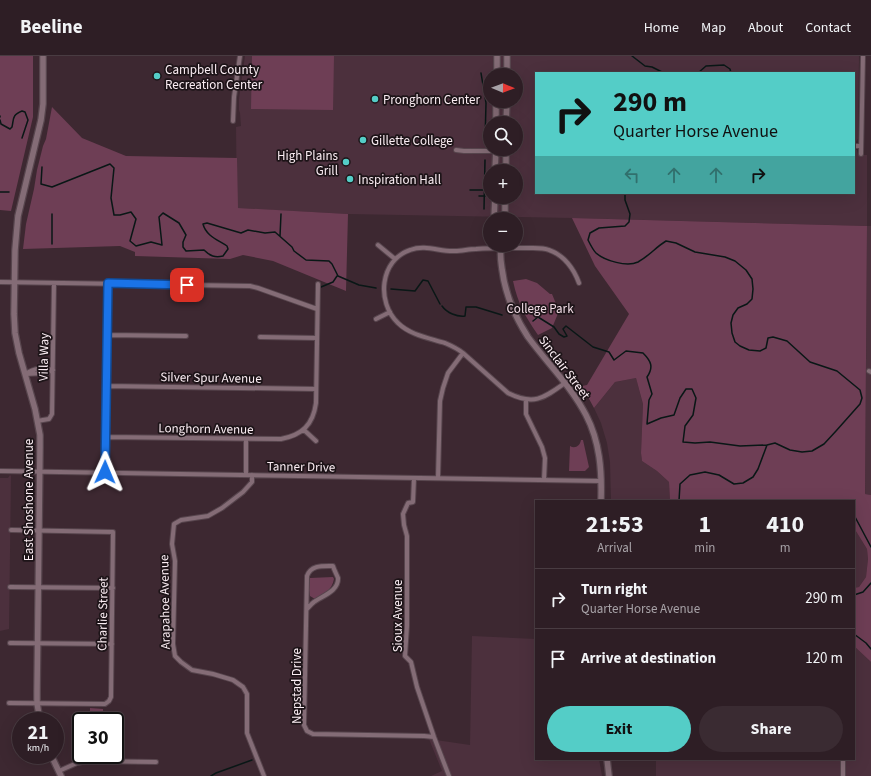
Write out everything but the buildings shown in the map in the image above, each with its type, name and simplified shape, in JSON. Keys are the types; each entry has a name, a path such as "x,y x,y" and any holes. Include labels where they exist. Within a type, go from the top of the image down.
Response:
{"street":[{"name":"East Shoshone Avenue","path":"38,712 37,703 37,644 40,434 15,333 14,282 18,216 41,120 43,104 43,56"},
{"path":"233,121 234,97 240,56"},
{"path":"497,56 497,68"},
{"path":"507,56 507,68"},
{"path":"861,154 863,56"},
{"path":"855,146 861,146"},
{"path":"456,150 483,150"},
{"path":"378,245 395,259"},
{"path":"483,248 447,252 421,247 411,249 395,259 387,273 384,284 386,304 390,312 397,323 406,330 446,344 464,353 508,393 517,398 536,400 544,397 565,383"},
{"path":"523,247 540,248 560,255 575,273 578,283"},
{"name":"Sinclair Street","path":"501,252 503,273 507,293 520,323 577,399 587,416 599,452 602,500"},
{"path":"0,282 250,286 317,308"},
{"name":"Villa Way","path":"38,421 49,419 52,414 54,283"},
{"path":"105,472 108,283"},
{"path":"316,441 304,430 311,421 314,412 316,389 318,284"},
{"path":"376,319 390,312"},
{"path":"107,335 186,336"},
{"path":"260,337 317,338"},
{"path":"438,478 440,401 448,373 464,353"},
{"path":"25,374 46,373 53,370"},
{"name":"Silver Spur Avenue","path":"106,386 316,389"},
{"path":"526,400 526,414 542,447 545,458 544,480"},
{"name":"Longhorn Avenue","path":"106,437 281,439 288,438 304,430"},
{"path":"246,439 246,475"},
{"name":"Tanner Drive","path":"0,471 601,481"},
{"name":"Arapahoe Avenue","path":"252,475 252,482 243,492 222,508 208,516 181,520 174,524 172,544 175,561 173,644 178,659 192,670 214,674 232,680 243,687 247,694 247,733 264,776"},
{"name":"Sioux Avenue","path":"414,478 413,502 408,503 403,514 407,536 407,626 405,656 411,662 417,687 447,775"},
{"path":"11,530 39,531"},
{"name":"Charlie Street","path":"37,703 105,704 109,701 111,697 113,588 113,532 39,531"},
{"name":"Nepstad Drive","path":"306,609 334,588 338,577 333,566 314,567 306,576 304,725 307,731 313,734 434,737"},
{"path":"10,587 113,588"},
{"path":"10,643 112,644"},
{"path":"9,703 37,703"},
{"path":"607,760 609,776"},
{"path":"843,760 843,776"},
{"path":"56,764 60,773 77,763 87,761 156,762"}],"shaded area":[{"name":"Gillette College","path":"245,56 859,56 858,139 855,142 855,72 535,72 535,194 855,194 855,149 857,150 858,155 867,155 867,226 523,217 523,212 483,212 483,216 348,214 237,208 236,127 241,126 239,99"},
{"path":"867,226 871,226 871,495 865,494"},
{"path":"636,378 643,404 642,461 657,471 669,482 670,500 611,500 610,462 607,443 601,423 594,408 615,382"},
{"path":"10,475 9,629 0,631 0,478 8,478"},
{"path":"855,530 867,549 868,559 866,577 859,587 855,588"},
{"path":"472,636 535,639 535,760 599,760 602,776 431,776 442,771 429,739 470,745"},
{"path":"855,647 871,662 871,776 656,776 656,760 855,760"}],"green space":[{"path":"0,56 33,56 33,117 11,211 0,210"},
{"path":"252,56 334,56 333,110 251,109"},
{"path":"52,107 82,138 126,156 237,158 238,208 348,214 346,291 273,261 243,255 230,259 135,256 135,252 120,246 23,249 26,224 37,170 46,139"},
{"path":"572,218 867,226 865,494 871,495 871,662 855,647 855,588 859,587 866,577 868,559 867,549 855,530 855,500 670,500 669,482 657,471 642,461 643,404 636,378 615,382 594,408 582,386 587,385 629,314 595,266"},
{"name":"College Park","path":"526,279 537,283 552,294 559,311 552,328 538,335 522,310 513,281"},
{"path":"581,440 583,440 589,467 585,471 569,471 570,446 577,446 580,444"},
{"path":"333,577 333,583 327,592 315,599 310,596 310,578"},
{"path":"90,708 103,709 103,712 90,712"}],"waterway":[{"path":"632,56 645,66 652,67 662,72"},
{"path":"699,72 706,66 724,65 730,69 731,72"},
{"path":"481,73 486,103 486,116"},
{"path":"0,120 1,124 10,129 12,127 15,115 22,111 25,112 28,120 22,138"},
{"path":"484,209 485,160"},
{"path":"42,167 41,184 52,187 110,164 114,168 111,198 114,215 131,212 136,219 130,241 136,246 151,242 162,245 159,217 163,213 179,223 186,235 183,242 183,247 186,251 204,250 215,257 223,256 228,249 227,246 210,235 203,224 207,223 241,233 248,230 265,233 275,232 292,247 294,251 306,260 329,261 338,276 359,285 376,288"},
{"path":"470,190 483,190"},
{"path":"0,192 9,192"},
{"path":"625,194 625,200 630,214 629,222 625,226 599,228 590,233 588,240 596,253 616,262 628,264 642,260 666,241 676,243 695,252 725,257 735,261 746,270 752,279 753,289 752,299 747,304 738,308 733,315 731,323 735,342 749,350 760,351 766,348 768,338 773,337 787,341 810,362 837,371 860,390 862,398 860,404 824,444 812,451 802,452 790,450 775,443 767,445 758,469 753,477 743,483 734,484 719,475 705,472 690,475 680,484 679,500"},
{"path":"52,214 52,244"},
{"path":"280,236 281,214"},
{"path":"321,287 333,282 337,276"},
{"path":"391,289 415,291 423,280 428,281 440,304"},
{"path":"442,306 449,313 459,316 465,316 466,307 476,307 502,315"},
{"path":"533,321 538,317 554,327 559,334 564,337 567,336 563,329 566,326 593,347 609,352 614,360 626,351 643,353 651,364 647,377 652,394 649,400 647,424 661,418 674,415 680,398 686,389 692,389 696,398 693,415 685,426 683,442 710,442 740,446 767,445"},
{"path":"855,517 871,547"},
{"path":"855,595 863,592 871,583"},
{"path":"855,635 871,649"},
{"path":"211,776 252,760"}],"place":[{"name":"Campbell County Recreation Center","path":"157,76"},
{"name":"Pronghorn Center","path":"375,99"},
{"name":"Gillette College","path":"363,140"},
{"name":"High Plains Grill","path":"346,162"},
{"name":"Inspiration Hall","path":"350,179"}],"route":[{"path":"105,472 108,283 187,285"}]}
